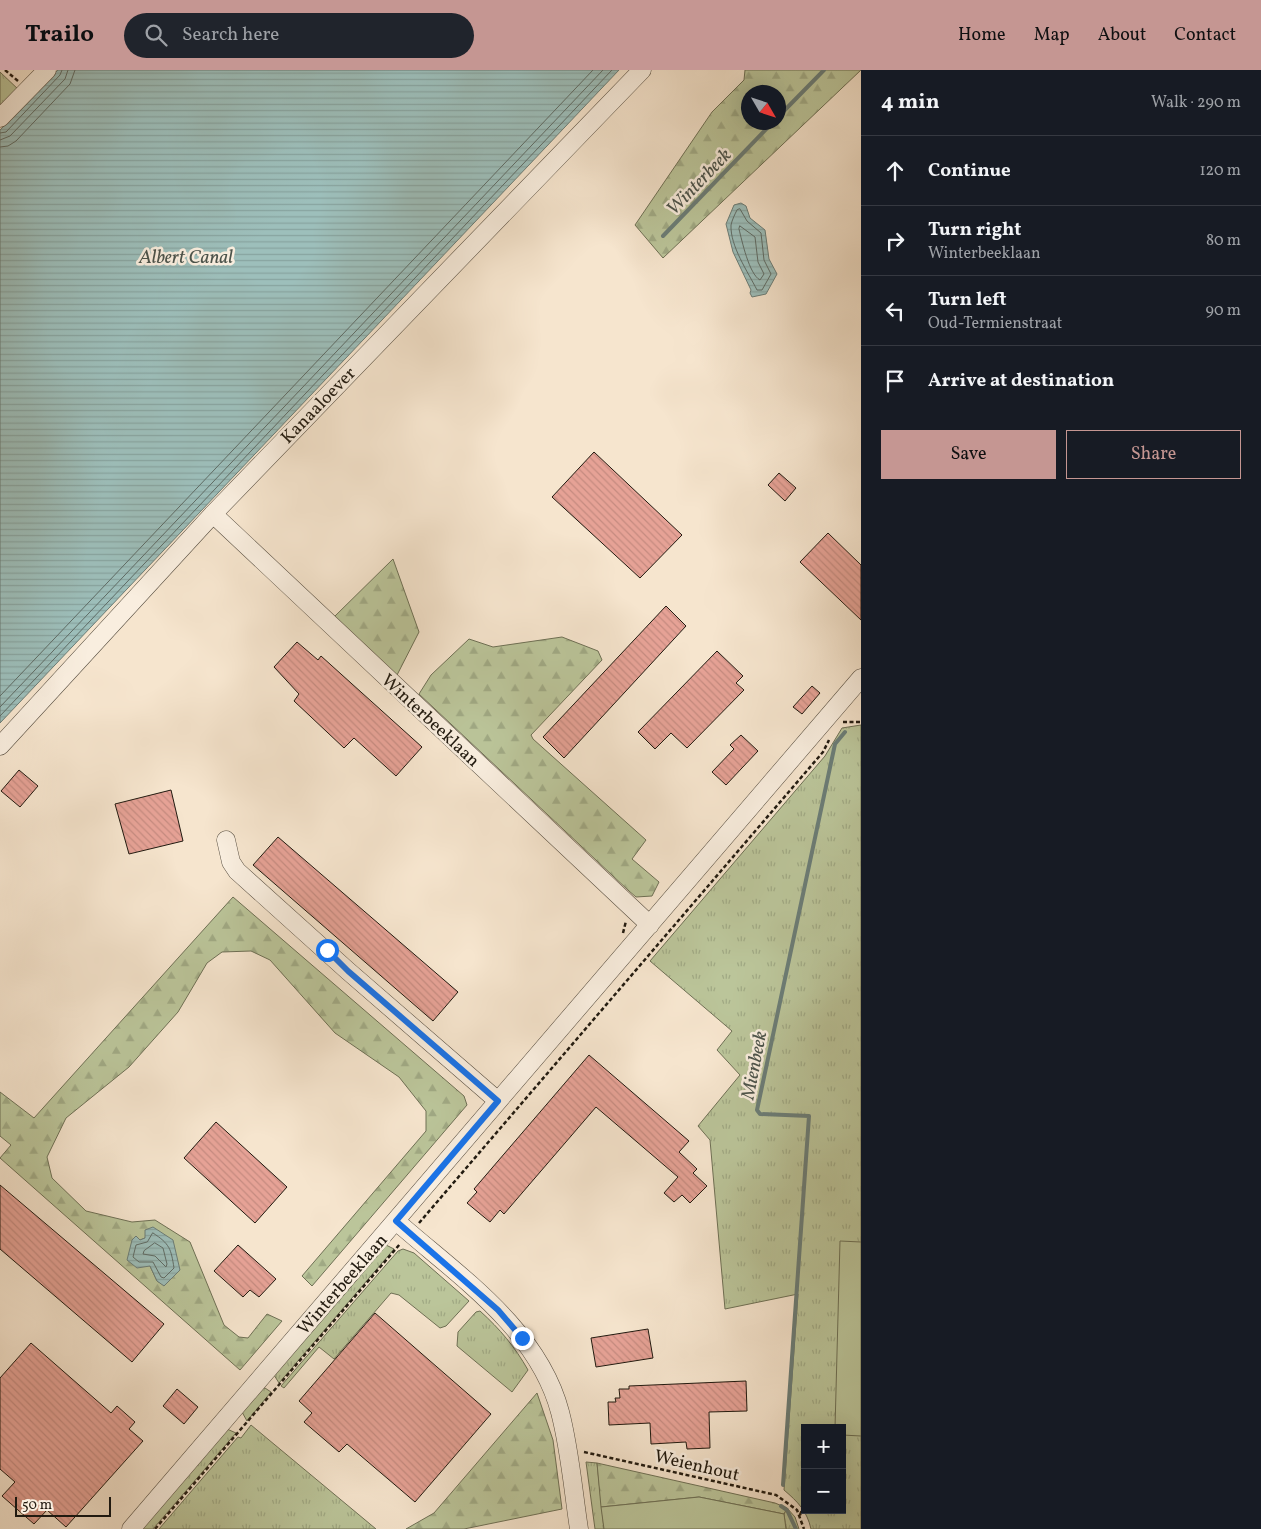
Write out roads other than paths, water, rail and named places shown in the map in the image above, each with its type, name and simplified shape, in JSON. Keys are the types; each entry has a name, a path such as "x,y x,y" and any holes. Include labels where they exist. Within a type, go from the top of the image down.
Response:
{"street":[{"path":"0,118 46,70"},
{"name":"Kanaaloever","path":"0,746 213,514 642,70"},
{"name":"Winterbeeklaan","path":"213,514 650,925"},
{"name":"Winterbeeklaan","path":"131,1529 861,678"},
{"path":"226,840 231,862 237,871 348,971 498,1101"},
{"path":"396,1221 498,1310 522,1338 544,1373 559,1411 568,1453 579,1529"}],"water":[{"name":"Albert Canal","path":"58,70 619,70 0,723 0,130"},
{"path":"741,203 746,206 750,218 765,230 769,259 777,274 766,294 752,297 751,290 733,252 726,224 734,205"},
{"path":"153,1227 173,1240 180,1270 164,1286 157,1281 150,1266 137,1268 127,1260 132,1240 136,1236 140,1240 145,1238 145,1230"}],"waterway":[{"name":"Winterbeek","path":"786,109 824,70"},
{"name":"Winterbeek","path":"663,236 765,130"},
{"name":"Mienbeek","path":"783,1485 809,1116 760,1114 757,1110 835,744 845,732"},
{"name":"Mienbeek","path":"781,1506 787,1510 796,1529"}]}
